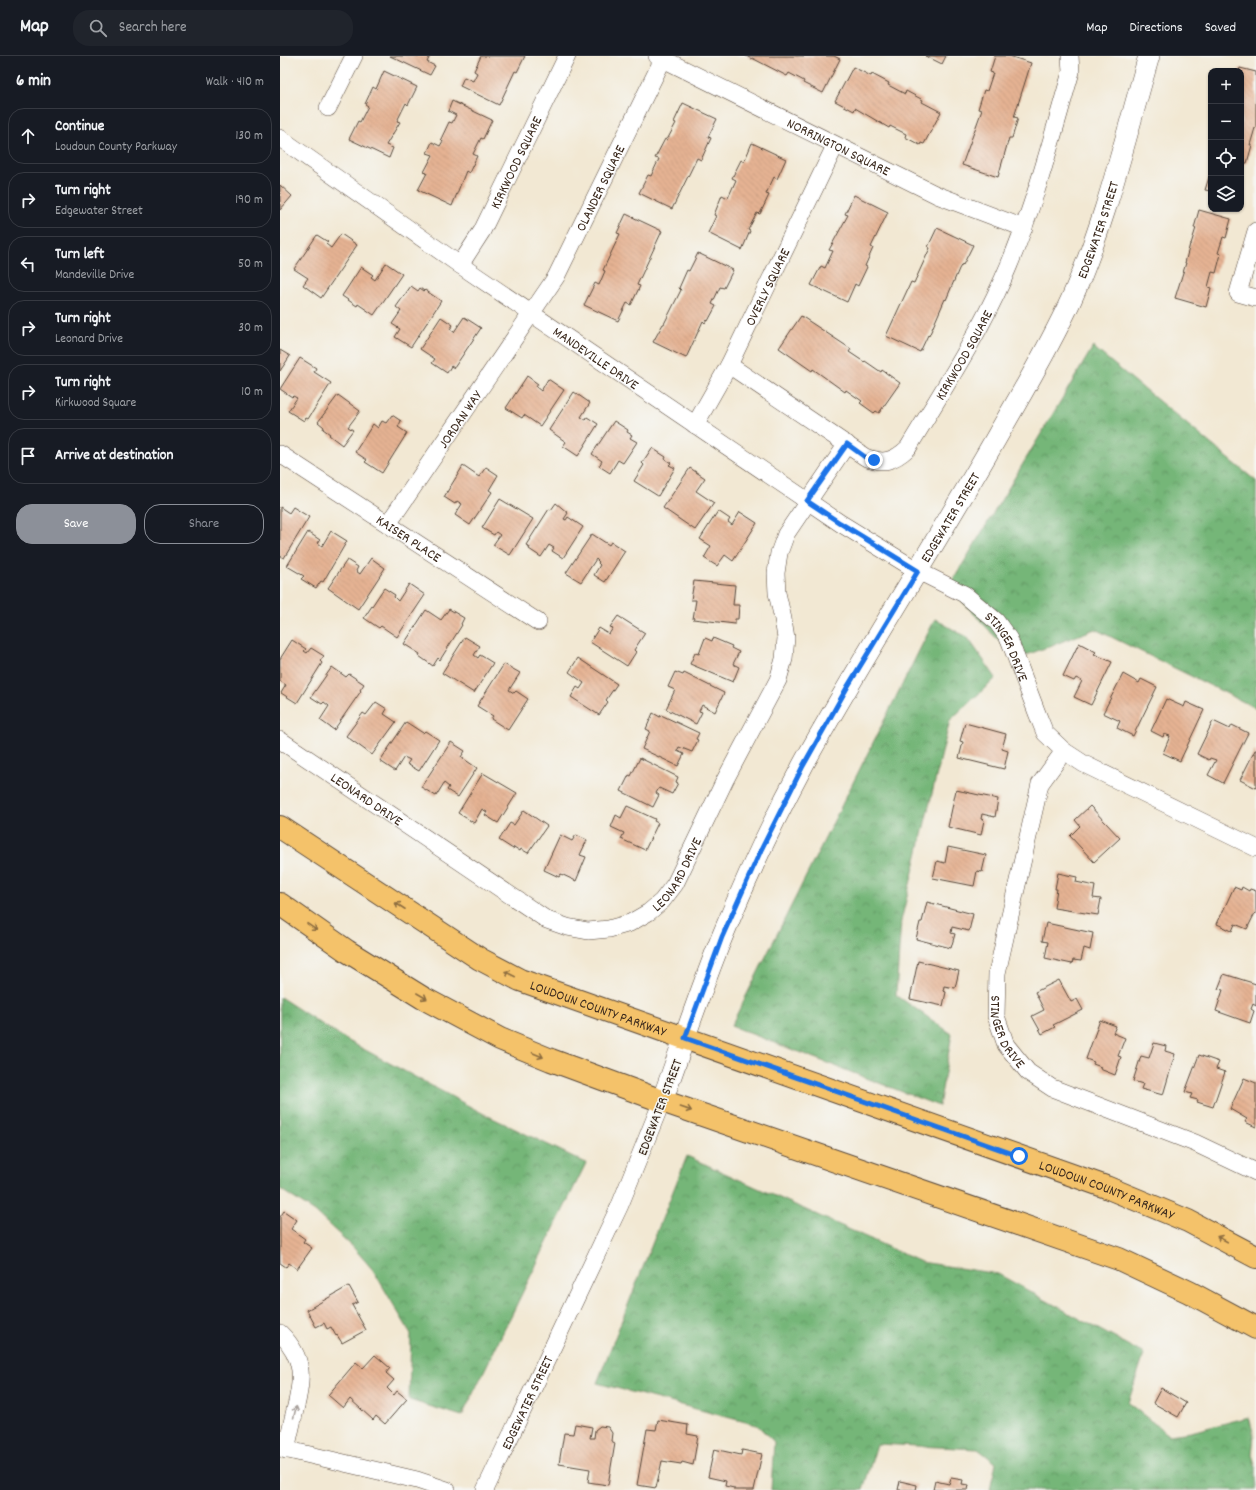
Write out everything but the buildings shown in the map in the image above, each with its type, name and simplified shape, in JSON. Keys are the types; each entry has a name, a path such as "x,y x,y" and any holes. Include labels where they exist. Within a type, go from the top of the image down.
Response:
{"main road":[{"name":"LOUDOUN COUNTY PARKWAY","path":"280,827 487,962 520,980 1106,1187 1188,1221 1256,1257"},
{"path":"280,904 360,959 423,998 500,1039 551,1060 662,1101 1119,1259 1189,1292 1256,1328"}],"street":[{"path":"328,108 354,56"},
{"name":"KIRKWOOD SQUARE","path":"460,265 482,231 567,56"},
{"name":"KIRKWOOD SQUARE","path":"729,365 865,457 874,460 886,461 899,456 908,448 978,330 1003,279 1034,199 1071,72 1070,56"},
{"name":"EDGEWATER STREET","path":"485,1490 620,1205 662,1101 722,937 761,850 811,752 852,679 972,480 1046,350 1071,299 1093,246 1105,209 1149,56"},
{"name":"NORRINGTON SQUARE","path":"660,57 835,146 937,195 1024,228"},
{"name":"OLANDER SQUARE","path":"531,314 556,276 660,57"},
{"name":"MANDEVILLE DRIVE","path":"280,138 531,314 840,523 918,571"},
{"name":"OVERLY SQUARE","path":"695,425 729,365 835,146"},
{"path":"1256,232 1238,293 1256,298"},
{"name":"JORDAN WAY","path":"388,524 531,314"},
{"name":"LEONARD DRIVE","path":"280,740 547,920 567,927 588,931 609,929 630,923 649,912 662,901 675,884 725,780 778,680 784,659 786,638 776,593 779,553 786,534 847,444"},
{"name":"KAISER PLACE","path":"280,454 538,622"},
{"name":"STINGER DRIVE","path":"918,571 964,594 996,621 1009,639 1036,713 1046,733 1064,751 1084,764 1256,848"},
{"name":"STINGER DRIVE","path":"1064,751 1040,784 997,973 996,1016 1006,1045 1028,1072 1052,1088 1195,1143 1256,1172"},
{"path":"280,1334 289,1342 298,1357 301,1372 301,1388 283,1449 417,1480 447,1490"}],"green space":[{"path":"1093,347 1256,481 1256,708 1095,629 1016,659 949,587"},
{"path":"935,619 968,638 996,678 950,720 901,921 896,995 952,1034 939,1106 731,1026"},
{"path":"280,997 343,1038 482,1113 586,1163 462,1416 409,1400 411,1334 373,1270 353,1247 315,1212 280,1189"},
{"path":"687,1156 921,1262 998,1274 1144,1354 1128,1403 1169,1435 1191,1432 1249,1417 1254,1436 1252,1454 1256,1468 1256,1490 990,1490 996,1463 978,1449 877,1444 863,1490 771,1490 774,1442 757,1425 597,1383"}],"route":[{"path":"874,460 865,457 847,444 807,501 918,571 848,686 803,766 761,850 722,937 685,1038 1019,1156"}]}
